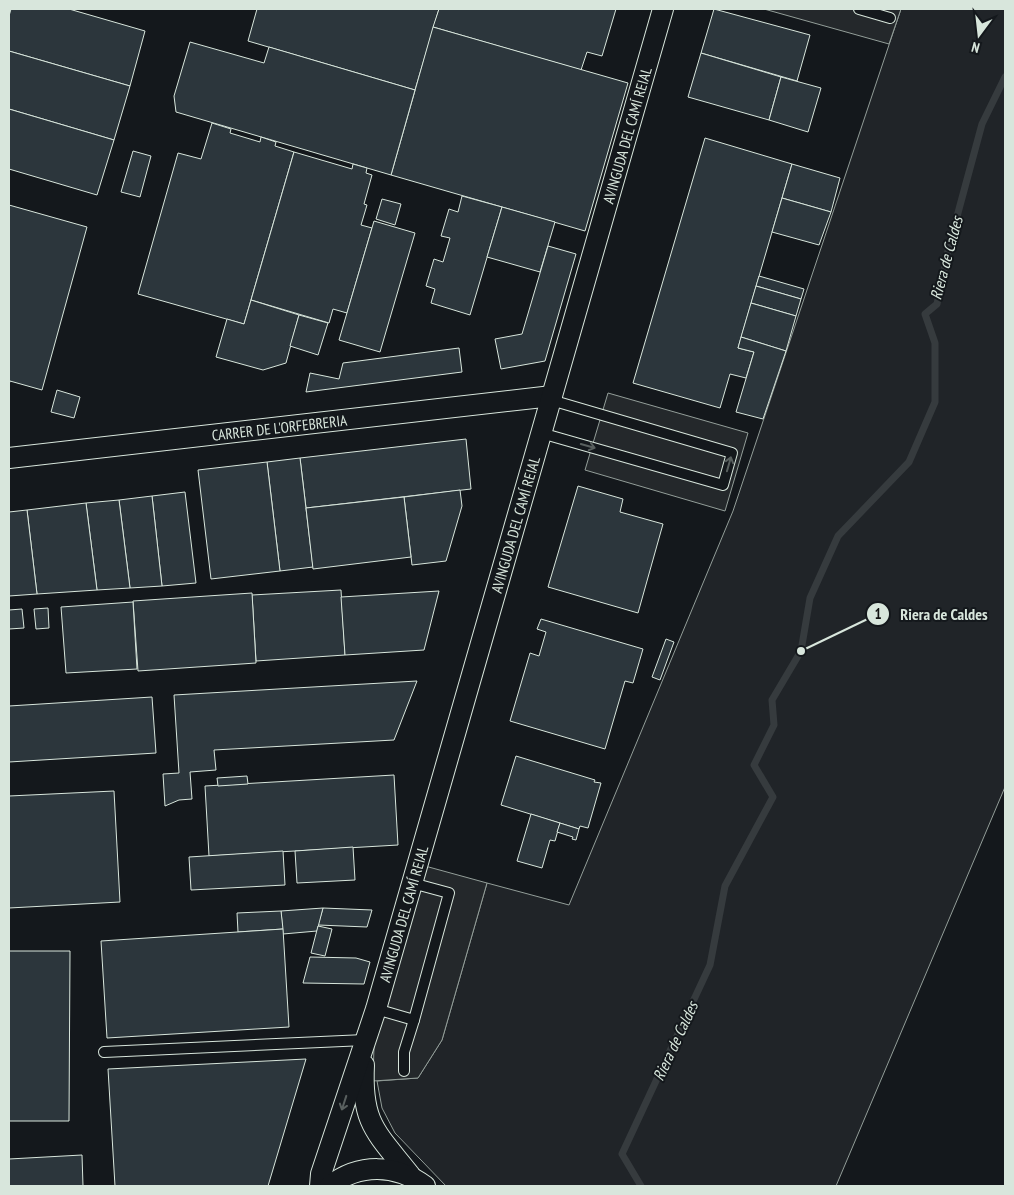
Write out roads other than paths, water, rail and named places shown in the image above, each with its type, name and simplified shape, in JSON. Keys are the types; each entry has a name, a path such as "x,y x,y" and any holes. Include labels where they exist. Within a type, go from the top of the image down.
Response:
{"street":[{"name":"AVINGUDA DEL CAMÍ REIAL","path":"320,1186 321,1174 376,1009 663,9"},
{"name":"CARRER DE L'ORFEBRERIA","path":"9,458 551,398"},
{"name":"AVINGUDA DEL CAMÍ REIAL","path":"365,1040 363,1089 365,1108 373,1129 418,1180"},
{"path":"330,1186 353,1173 382,1168 418,1180"}],"lane":[{"path":"859,9 890,18"},
{"path":"541,433 723,485 730,461 732,452 551,398"},
{"path":"404,1071 404,1052 449,893 412,883"},
{"path":"376,1009 414,1020"},
{"path":"104,1052 365,1040"}],"waterway":[{"name":"Riera de Caldes","path":"641,1186 622,1154 710,965 725,886 773,797 754,765 774,725 772,700 801,651 810,598 838,536 909,462 935,402 935,343 925,314 937,304 949,246 982,124 1005,77"}],"place":[{"name":"Riera de Caldes","path":"801,651"}]}
